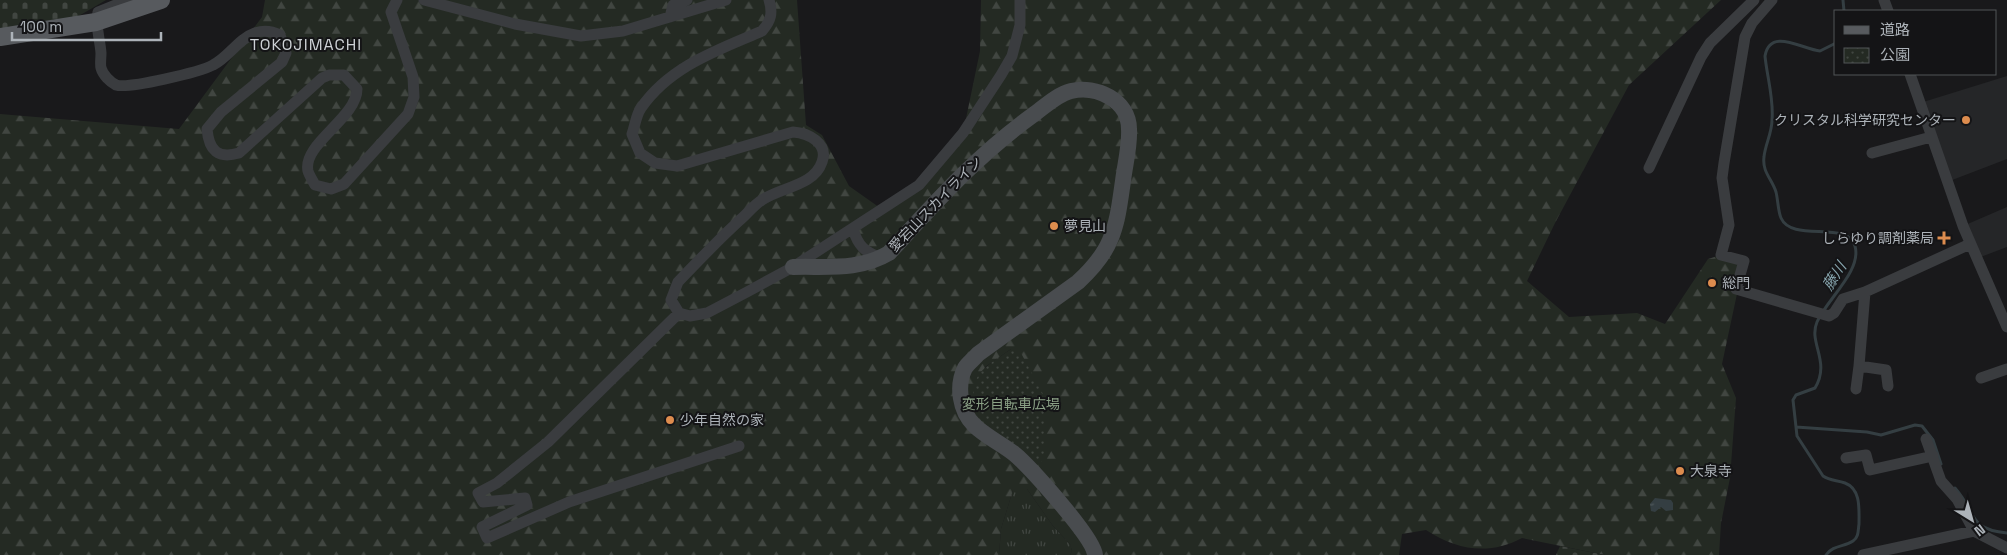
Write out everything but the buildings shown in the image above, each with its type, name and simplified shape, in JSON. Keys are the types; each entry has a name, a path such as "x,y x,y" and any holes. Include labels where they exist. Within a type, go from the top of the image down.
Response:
{"main road":[{"path":"0,37 96,22 161,0"},
{"name":"愛宕山スカイライン","path":"793,267 860,266 889,253 977,159 1049,103 1070,91 1098,91 1118,103 1129,127 1129,143 1116,228 1109,243 1093,268 1078,282 978,354 966,367 961,382 961,396 965,412 974,425 1017,456 1081,529 1095,549 1095,555"}],"street":[{"path":"128,0 98,12 96,22 101,52 101,69 108,80 118,85 168,78 211,66 222,60 244,38 255,32 273,32 280,35 286,53 282,62 221,112 207,129 212,149 227,156 239,153 322,78 329,75 344,75 357,89 357,97 353,105 326,135 309,159 308,170 315,184 331,189 344,184 399,126 412,105 413,77 391,12 397,0"},
{"path":"424,0 515,24 581,36 623,31 726,0"},
{"path":"670,17 673,5 687,0"},
{"path":"739,446 569,502 487,538 482,527 527,505 525,498 483,502 478,493 497,482 548,442 679,314 671,300 678,282 762,200 800,184 815,174 822,162 823,154 820,145 815,138 804,133 793,132 677,166 656,163 640,153 632,134 640,109 668,79 698,58 762,31 769,22 771,15 769,0"},
{"path":"793,267 919,185 963,133 1012,56 1020,25 1020,0"},
{"path":"1650,168 1701,57 1710,42 1754,0"},
{"path":"1772,0 1752,23 1741,55 1723,169 1722,178 1729,225 1721,255 1744,261 1736,289 1828,316 1843,299 1865,292 1970,244"},
{"path":"1910,75 1970,244 2007,327"},
{"path":"1872,152 1931,137"},
{"path":"853,229 856,239 866,253 881,258"},
{"name":"愛宕山スカイライン","path":"679,314 690,316 707,313 793,267"},
{"path":"1856,389 1860,366 1865,292"},
{"path":"1860,366 1886,370 1888,386"},
{"path":"1982,378 2007,368"},
{"path":"1926,439 1941,481 1957,499 1974,531 2007,548"},
{"path":"1846,458 1866,455 1870,470 1932,456"},
{"path":"1863,555 1974,531"}],"shaded area":[{"name":"クリスタル科学研究センター","path":"2007,76 2007,159 1947,182 1920,103"},
{"path":"2007,207 2007,247 1978,258 1963,226"}],"green space":[{"path":"0,0 106,0 77,17 0,29"},
{"path":"265,0 797,0 806,125 822,135 849,186 883,210 919,185 963,133 980,51 981,0 1721,0 1629,85 1555,223 1527,281 1569,317 1637,313 1665,324 1708,259 1721,255 1744,261 1722,364 1736,398 1730,478 1721,523 1719,555 1605,555 1522,538 1498,547 1474,548 1450,542 1426,530 1402,534 1399,555 1070,555 1072,551 1070,544 1053,526 1027,489 1013,490 1001,529 999,555 0,555 0,114 179,129 262,17","holes":["1011,349 994,440 975,406 985,367"]},
{"name":"変形自転車広場","path":"1011,349 1021,353 1044,396 1046,458 1030,471 994,441 977,412 973,395 976,380 982,371"},
{"path":"1019,488 1027,489 1053,526 1070,544 1072,551 1070,555 999,555 1001,529 1013,490"},
{"path":"1560,546 1605,555 1556,555"}],"water":[{"path":"1655,498 1671,500 1673,510 1666,511 1661,507 1655,512 1651,511 1650,504"}],"waterway":[{"name":"藤川","path":"1843,0 1844,10"},
{"name":"藤川","path":"1826,555 1832,549 1850,543 1856,538 1859,524 1858,500 1850,486 1823,476 1797,436 1793,400 1796,395 1815,388 1821,369 1815,337 1817,322 1849,275 1856,256 1855,246 1850,238 1842,234 1796,229 1787,225 1781,218 1776,192 1764,167 1765,152 1772,125 1771,96 1765,56 1768,47 1780,41 1820,51 1834,44"},
{"path":"1796,427 1867,432 1881,435 1915,425 1922,426 1933,440 1941,464"},
{"path":"1955,488 1979,524 1994,531 2007,533"}],"place":[{"name":"クリスタル科学研究センター","path":"1966,120"},
{"name":"夢見山","path":"1054,226"},
{"name":"しらゆり調剤薬局","path":"1944,238"},
{"name":"総門","path":"1712,283"},
{"name":"少年自然の家","path":"670,420"},
{"name":"大泉寺","path":"1680,471"}],"district":[{"name":"TOKOJIMACHI","path":"306,44"}]}
